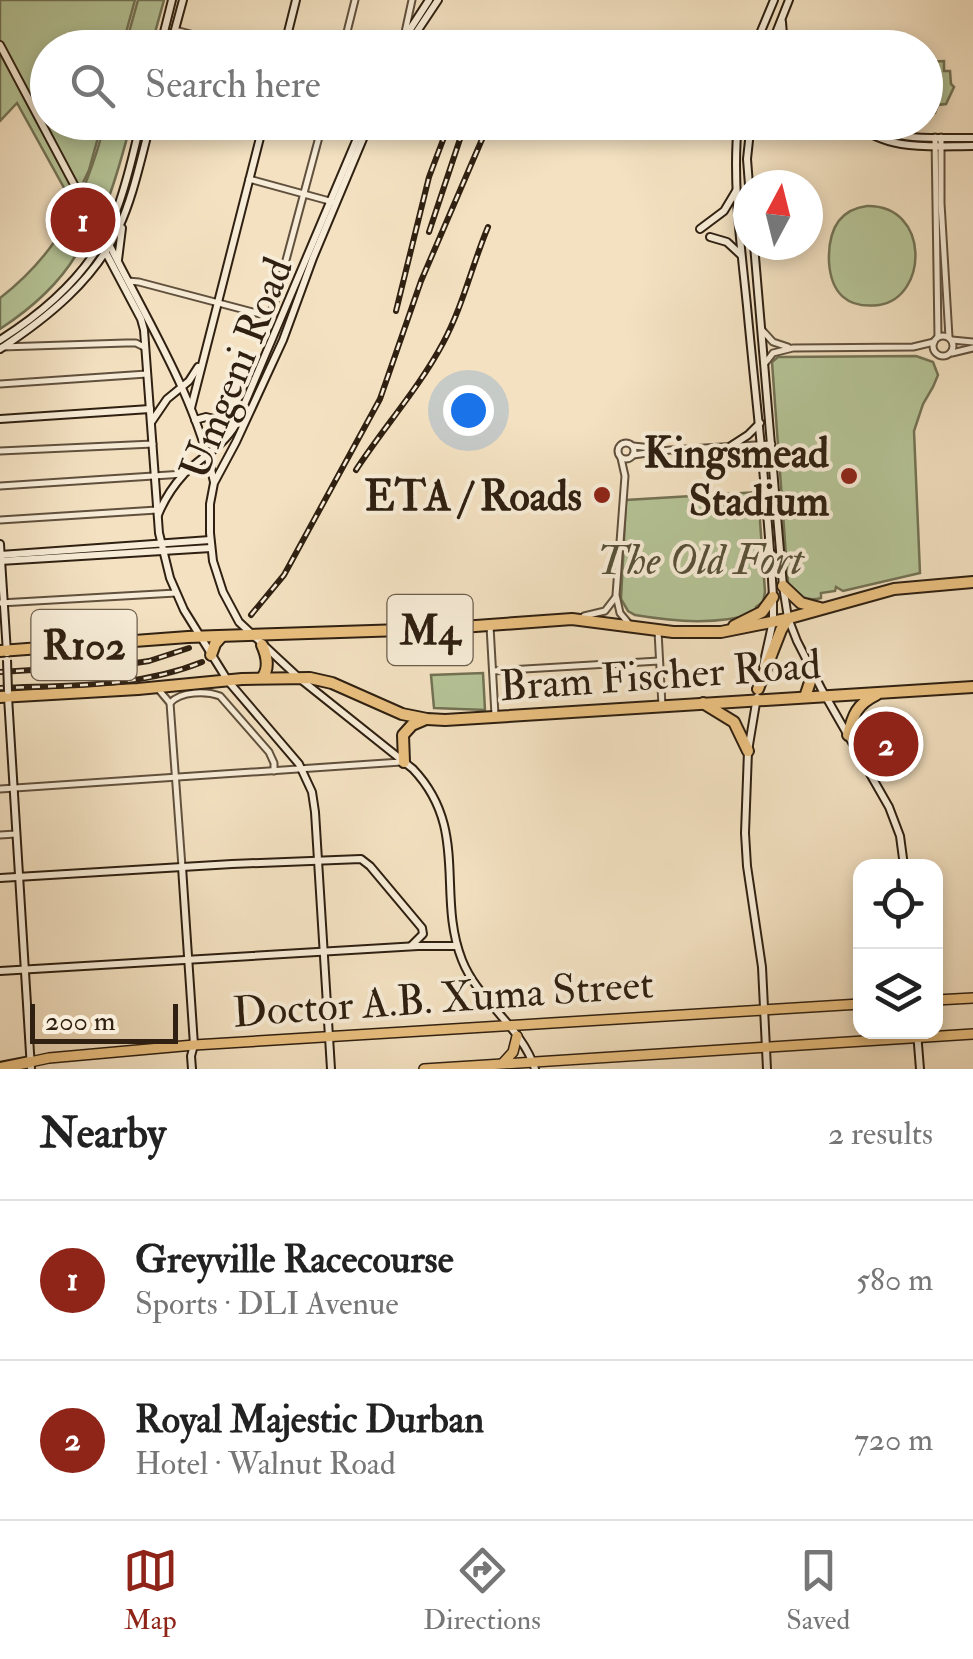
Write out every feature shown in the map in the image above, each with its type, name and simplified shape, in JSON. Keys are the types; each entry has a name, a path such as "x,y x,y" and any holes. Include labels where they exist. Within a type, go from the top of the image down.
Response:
{"highway":[{"name":"M4","path":"258,641 572,619 658,631 724,631 894,589 973,581"},
{"path":"783,586 802,603 822,608"},
{"path":"724,631 762,612 773,598"},
{"path":"758,694 788,618"},
{"name":"R102","path":"5,654 199,636 258,641"},
{"path":"211,655 222,636"},
{"path":"258,641 268,662 262,678"},
{"path":"805,697 813,673"},
{"name":"R102","path":"5,698 299,678"},
{"name":"Bram Fischer Road","path":"299,678 332,682 394,711 427,719 702,703 758,694 805,697 973,687"},
{"path":"848,735 856,708 881,692"},
{"path":"702,703 734,722 748,751"},
{"path":"404,762 403,735 412,725 427,719"},
{"path":"0,1068 31,1065"}],"main road":[{"path":"165,30 172,0"},
{"path":"166,26 177,30 183,0"},
{"path":"288,30 296,0"},
{"path":"413,30 429,0"},
{"path":"416,30 438,0"},
{"path":"762,30 774,0"},
{"path":"777,30 789,0"},
{"path":"782,30 783,16"},
{"path":"0,45 30,102"},
{"path":"882,140 906,146 973,138"},
{"path":"50,140 78,192"},
{"path":"118,262 139,140"},
{"path":"143,140 103,239 141,319 157,513"},
{"path":"191,408 259,140"},
{"name":"Umgeni Road","path":"157,513 184,474 226,440 236,424 359,140"},
{"path":"736,140 737,170"},
{"path":"747,170 749,140"},
{"path":"931,140 973,146"},
{"path":"700,230 724,212 733,195"},
{"path":"1,345 63,302 103,239 123,216"},
{"path":"710,236 733,247"},
{"path":"103,239 182,387 214,483"},
{"name":"Umgeni Road","path":"310,256 283,340 214,483 211,544 230,608 258,641 427,785 444,821 457,946"},
{"path":"742,260 773,598 773,621 748,751 744,809 760,951 767,1069"},
{"path":"755,260 788,618 813,673 889,807 900,836 903,859"},
{"path":"274,336 283,340"},
{"path":"151,422 196,372 202,357"},
{"path":"0,418 150,409"},
{"path":"195,420 206,417 236,424"},
{"path":"731,446 760,423"},
{"name":"R102","path":"157,513 162,548 176,593 228,681"},
{"path":"0,544 5,698 12,743 31,1065"},
{"path":"0,558 211,544"},
{"path":"228,681 302,770 314,802 331,1069"},
{"path":"0,878 355,859 366,862 422,928 421,937 410,946"},
{"path":"182,867 194,1045 192,1069"},
{"path":"0,971 457,946 470,977 517,1036 534,1066"},
{"path":"943,1000 973,998"},
{"name":"Doctor A.B. Xuma Street","path":"31,1065 49,1058 194,1045 853,1004"},
{"path":"943,1034 973,1034"},
{"path":"500,1065 513,1052 517,1036"},
{"path":"424,1069 534,1066 853,1039"},
{"path":"913,1039 920,1069"}],"street":[{"path":"348,30 355,0"},
{"path":"407,30 412,0"},
{"path":"128,282 270,313 318,140"},
{"path":"938,141 953,347 950,354"},
{"path":"937,354 933,347 938,141"},
{"path":"249,179 333,202"},
{"path":"762,330 772,342 793,348"},
{"path":"912,347 936,339 973,345"},
{"path":"1,345 132,342 146,350"},
{"path":"765,364 773,353 793,348 912,347 945,356 973,345"},
{"path":"0,384 147,374"},
{"path":"634,627 620,613 616,595 624,476 617,451 626,442 670,450"},
{"path":"0,451 152,444"},
{"path":"621,458 670,450 772,444"},
{"path":"624,476 633,446"},
{"path":"0,486 184,474"},
{"path":"0,520 157,513"},
{"path":"2,603 176,593"},
{"path":"572,619 605,610 616,595"},
{"path":"490,626 495,718"},
{"path":"658,631 662,706"},
{"path":"493,671 658,661"},
{"path":"156,687 170,703 182,867"},
{"path":"170,703 183,695 220,696 269,752 274,772"},
{"path":"0,744 12,743"},
{"path":"0,789 404,762"},
{"path":"0,835 16,834"}],"green space":[{"path":"0,0 135,0 127,30 30,30 30,126 17,103 0,121"},
{"path":"138,0 164,0 156,30 130,30"},
{"path":"943,61 954,87 943,104"},
{"path":"38,140 97,140 73,204"},
{"path":"100,140 126,140 94,229 74,251 76,255 52,287 0,329 0,298 55,241 89,174"},
{"path":"856,208 888,210 903,220 912,235 915,252 914,270 907,286 895,299 868,306 843,297 833,282 829,262 836,225"},
{"name":"Kingsmead Stadium","path":"916,356 933,362 938,375 914,431 920,573 843,591 836,587 835,591 821,593 821,598 802,597 788,583 772,362 778,357"},
{"name":"The Old Fort","path":"758,492 765,592 763,602 756,607 758,613 697,621 628,611 621,599 626,500"},
{"path":"483,673 485,710 434,708 431,675"}],"tunnel":[{"path":"78,192 99,230"}],"railway":[{"path":"396,311 429,177 443,140"},
{"path":"429,232 460,140"},
{"path":"251,615 284,575 380,399 421,281 482,140"},
{"path":"356,470 443,343 488,227"},
{"path":"0,672 129,664 189,648"},
{"path":"0,688 128,681 202,662"}],"place":[{"name":"Greyville Racecourse","path":"83,220"},
{"name":"Kingsmead Stadium","path":"849,476"},
{"name":"ETA / Roads","path":"602,495"},
{"name":"Royal Majestic Durban","path":"886,744"}]}
